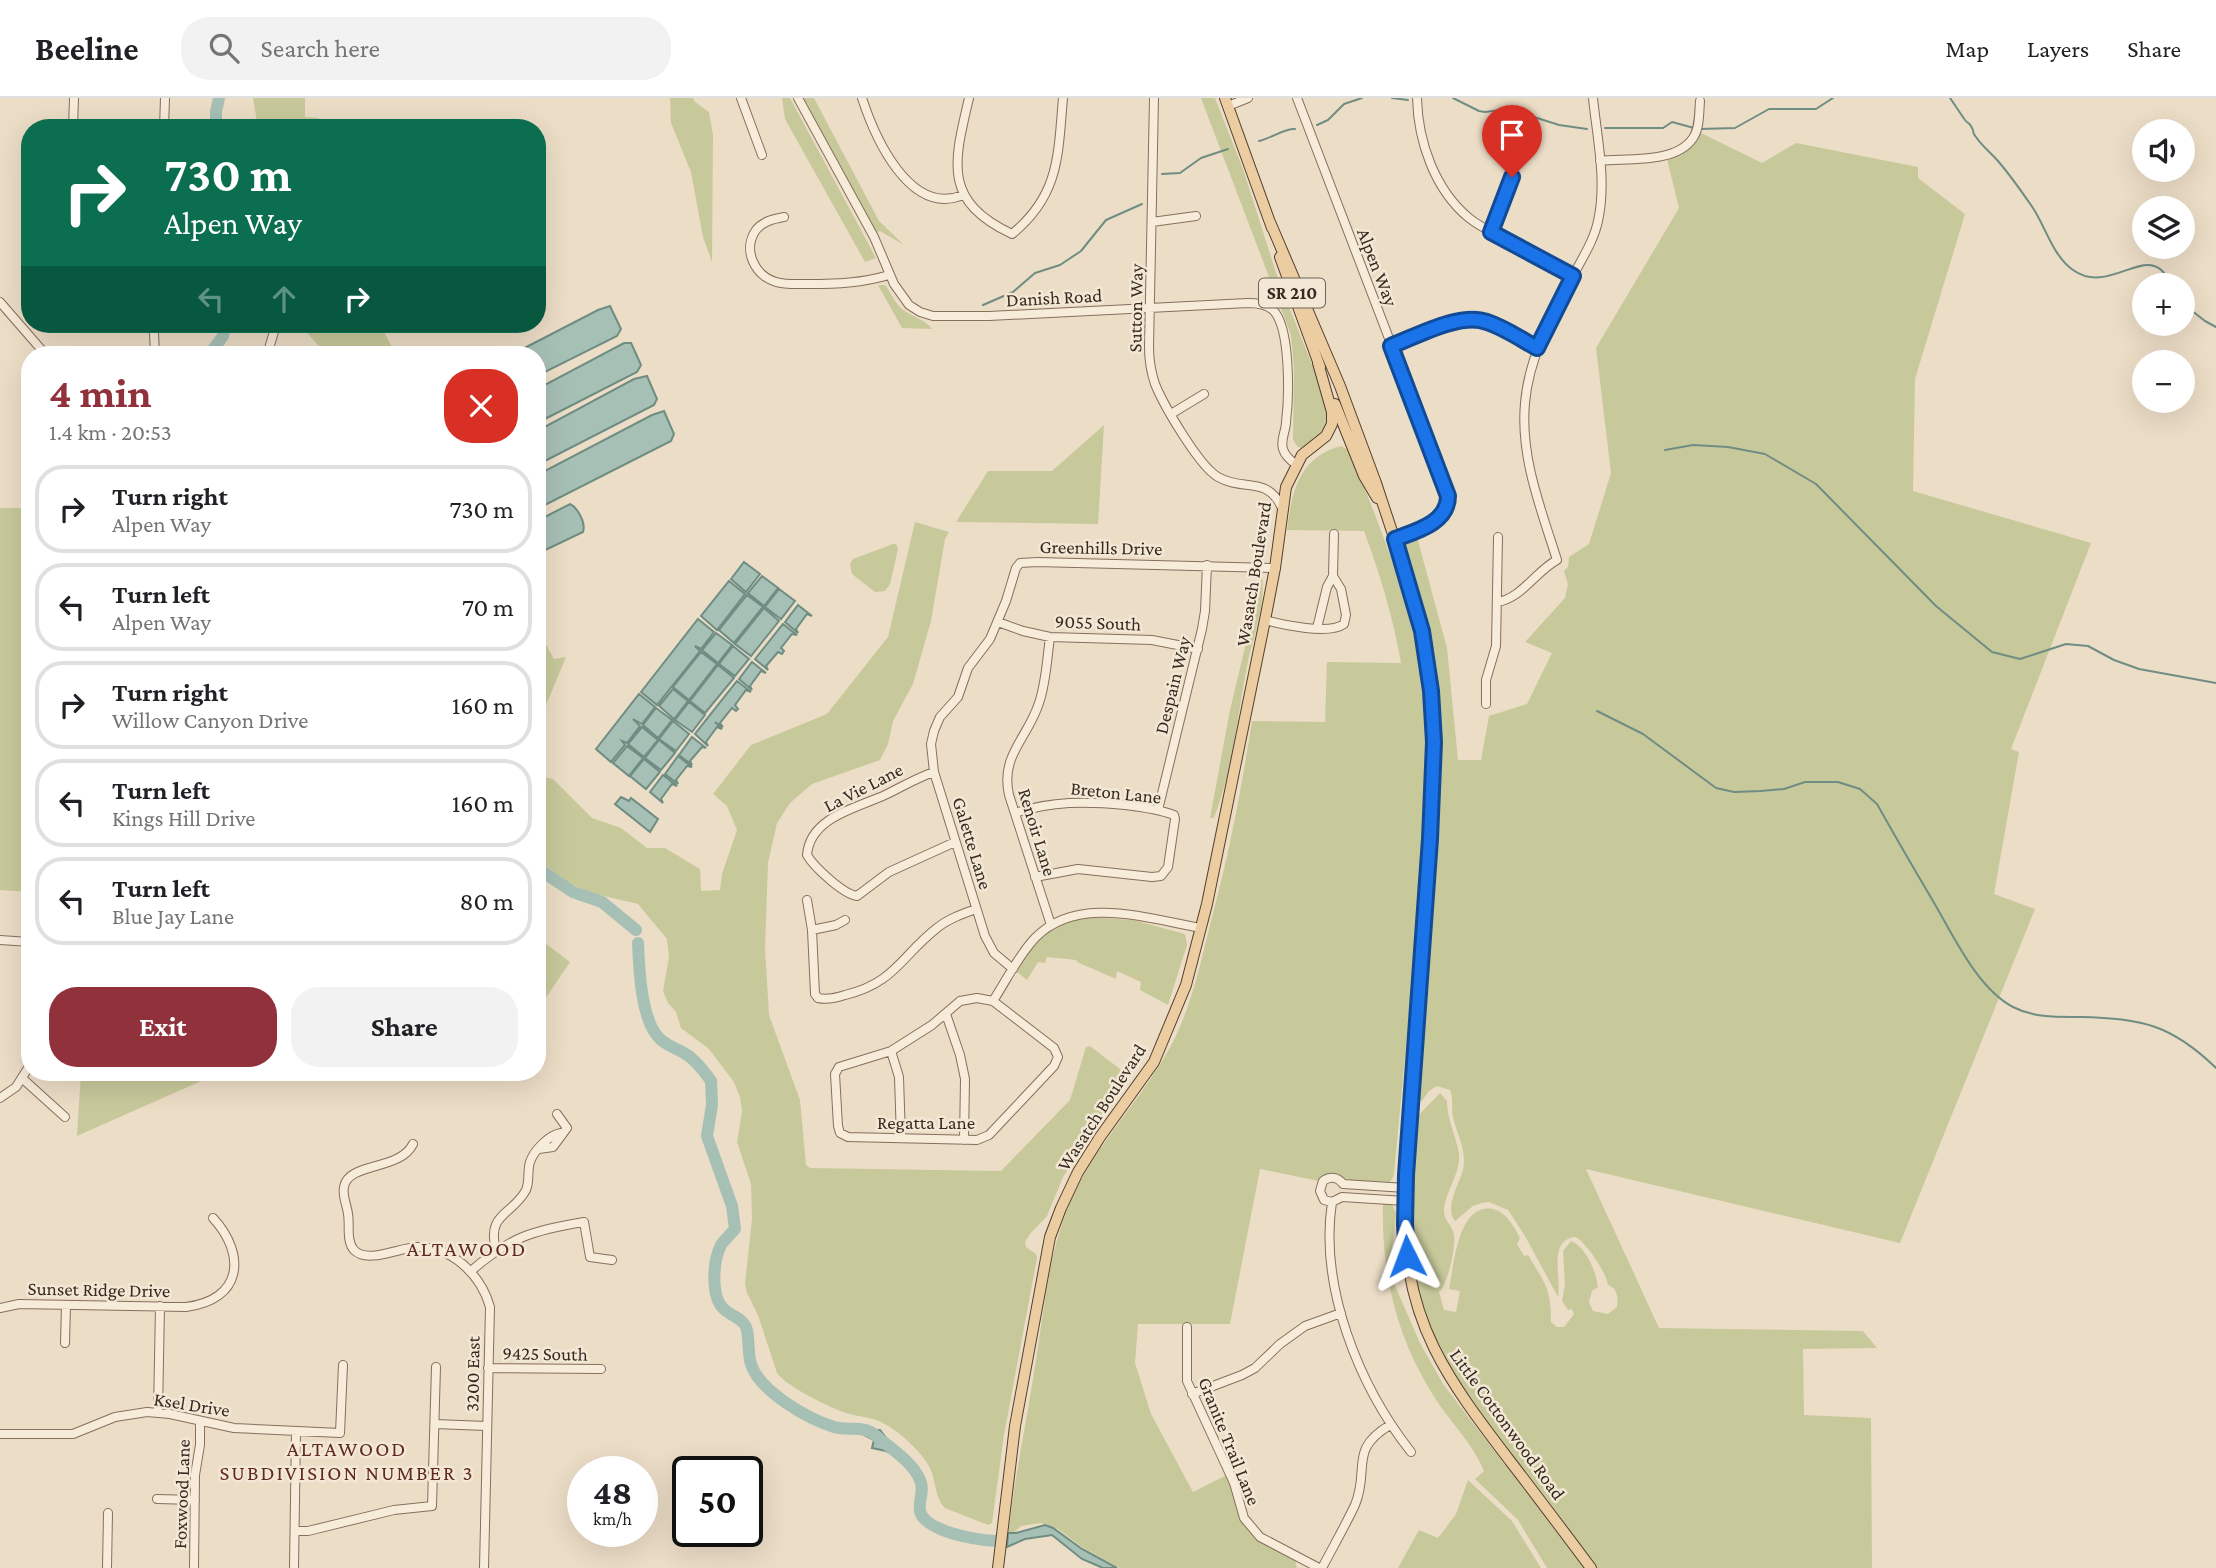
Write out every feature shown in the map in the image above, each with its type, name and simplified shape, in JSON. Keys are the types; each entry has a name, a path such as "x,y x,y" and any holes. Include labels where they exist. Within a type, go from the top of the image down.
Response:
{"main road":[{"name":"Wasatch Boulevard","path":"1227,102 1270,222 1296,278 1322,360 1352,434 1323,445 1297,466"},
{"name":"Wasatch Boulevard","path":"998,1568 1016,1426 1046,1256 1055,1221 1088,1156 1160,1049 1186,985 1201,928 1265,620 1286,487 1304,452 1326,436 1332,424 1322,360"},
{"name":"Little Cottonwood Road","path":"1352,434 1364,476 1381,503 1413,595 1424,641 1431,691 1434,742 1430,828 1405,1201 1409,1274 1431,1346 1464,1401 1591,1568"}],"street":[{"path":"73,119 74,98"},
{"path":"164,119 165,98"},
{"path":"741,98 762,155"},
{"name":"Danish Road","path":"797,98 874,237 889,275 909,305 920,312 933,316 989,316 1252,303 1273,310 1280,321 1288,372 1287,411 1282,447 1285,455 1297,466"},
{"path":"862,98 869,120 884,149 919,191 939,200 963,195"},
{"path":"969,98 960,136 959,183 963,195 981,216 1012,234 1036,210 1052,183 1063,98"},
{"name":"Sutton Way","path":"1154,98 1158,126 1152,222 1151,369 1158,391 1203,464 1229,482 1262,486 1272,491 1282,508"},
{"path":"1227,102 1248,98"},
{"name":"Alpen Way","path":"1297,98 1448,496 1446,509 1436,520 1395,539"},
{"path":"1417,98 1423,137 1441,187 1463,212 1491,232 1573,276"},
{"path":"1497,602 1512,597 1546,566 1558,560 1534,486 1526,447 1525,403 1537,348 1592,240 1598,222 1601,202 1600,161 1593,98"},
{"path":"1600,161 1661,156 1686,145 1695,135 1700,100"},
{"path":"1491,232 1507,194 1516,161"},
{"path":"1152,222 1196,216"},
{"path":"784,217 762,224 752,238 750,247 754,264 767,279 783,284 851,284 889,275"},
{"path":"0,302 21,321"},
{"path":"1391,346 1469,319 1487,322 1537,348"},
{"path":"1171,414 1204,394"},
{"path":"1317,628 1326,587 1333,576 1334,534"},
{"path":"1486,704 1486,680 1496,646 1498,537"},
{"name":"Greenhills Drive","path":"940,717 958,697 964,674 982,652 998,622 1020,563 1275,568"},
{"name":"Despain Way","path":"1157,810 1198,649 1205,611 1207,565"},
{"path":"1265,620 1295,627 1338,628 1344,624 1346,615 1341,589 1333,576"},
{"name":"9055 South","path":"998,622 1050,637 1152,640 1198,649"},
{"name":"Renoir Lane","path":"1050,637 1040,702 1015,748 1007,777 1015,813 1051,925"},
{"name":"Galette Lane","path":"940,717 931,744 934,772 989,945 994,953 1013,969"},
{"name":"La Vie Lane","path":"934,772 838,814 817,832 807,855 846,893 857,896 889,872 956,842"},
{"name":"Breton Lane","path":"1015,813 1046,804 1089,802 1157,810 1174,815 1176,827 1168,867 1161,876 1078,869 1035,877"},
{"path":"807,900 812,930 815,994 818,998 833,999 862,990 883,979 905,961 937,927 976,909"},
{"path":"901,1138 900,1087 891,1051 932,1026 953,1007 968,999 993,1002 1033,940 1051,925 1067,917 1095,912 1201,928"},
{"path":"812,930 845,920"},
{"path":"0,940 21,941"},
{"name":"Regatta Lane","path":"891,1051 843,1065 837,1070 840,1133 848,1137 964,1140 987,1137 1057,1061 1054,1048 993,1002"},
{"path":"946,1014 965,1079 964,1140"},
{"path":"0,1098 21,1081"},
{"path":"25,1081 65,1117"},
{"path":"496,1250 494,1235 497,1220 527,1188 531,1160 551,1137 567,1128 557,1115"},
{"path":"413,1144 407,1155 352,1175 344,1184 352,1247 362,1256 426,1247 448,1255 471,1271 496,1250 537,1230 584,1222 590,1257 612,1260"},
{"path":"1405,1201 1342,1197 1332,1202 1324,1200 1320,1191 1323,1181 1330,1178 1338,1179 1343,1184 1406,1188"},
{"path":"1332,1202 1332,1261 1341,1313 1361,1371 1390,1425 1411,1452"},
{"name":"Sunset Ridge Drive","path":"0,1308 19,1304 198,1305 219,1297 227,1290 234,1273 234,1262 229,1240 212,1218"},
{"name":"3200 East","path":"471,1271 482,1286 490,1307 484,1568"},
{"path":"65,1343 66,1305"},
{"path":"158,1412 160,1306"},
{"path":"1192,1394 1255,1368 1304,1326 1341,1313"},
{"name":"Granite Trail Lane","path":"1187,1327 1187,1381 1230,1474 1244,1518 1251,1528 1273,1545 1321,1568"},
{"name":"Ksel Drive","path":"0,1434 73,1434 115,1417 158,1412 224,1426 340,1433 343,1365"},
{"path":"295,1531 308,1531 394,1510 432,1506 436,1367"},
{"name":"9425 South","path":"488,1368 601,1369"},
{"name":"Foxwood Lane","path":"194,1568 196,1467 200,1446 200,1421"},
{"path":"435,1424 486,1426"},
{"path":"1321,1568 1355,1504 1360,1484 1362,1455 1372,1437 1390,1425"},
{"path":"295,1568 296,1432"},
{"path":"157,1499 195,1500"},
{"path":"107,1568 108,1513"}],"green space":[{"path":"253,98 305,98 305,117 319,119 256,119"},
{"path":"670,98 693,98 709,112 713,135 712,262 703,237 691,172 671,123"},
{"path":"782,98 790,98 876,258 865,262 785,119"},
{"path":"803,98 814,98 879,221 904,245 880,231 876,233"},
{"path":"1201,98 1215,98 1243,169 1279,282 1317,377 1329,416 1323,432 1302,448 1293,440 1294,367 1291,335"},
{"path":"1699,132 1762,163 1796,143 1918,167 1918,178 1965,214 1915,379 1913,491 2091,543 2011,749 2019,752 1994,894 2035,909 1900,1243 1586,1169 1659,1328 1863,1331 1877,1348 1803,1349 1804,1415 1871,1418 1872,1568 1596,1568 1482,1417 1445,1363 1422,1306 1413,1270 1409,1211 1416,1118 1440,1093 1447,1101 1448,1115 1459,1153 1458,1168 1444,1211 1454,1241 1448,1274 1439,1292 1444,1310 1456,1312 1460,1291 1449,1289 1456,1251 1466,1224 1473,1214 1483,1209 1500,1212 1516,1230 1520,1238 1517,1244 1524,1256 1528,1255 1546,1286 1551,1322 1557,1327 1564,1327 1574,1314 1562,1301 1565,1285 1563,1251 1571,1241 1586,1254 1595,1274 1598,1287 1592,1291 1589,1302 1593,1311 1608,1314 1617,1307 1616,1291 1608,1285 1604,1273 1590,1252 1576,1237 1567,1239 1559,1252 1558,1297 1508,1210 1489,1202 1482,1203 1473,1206 1455,1221 1451,1210 1453,1196 1463,1170 1464,1156 1453,1117 1451,1093 1450,1090 1437,1086 1429,1091 1422,1101 1417,1099 1434,863 1440,731 1438,683 1432,646 1404,546 1406,541 1417,537 1447,648 1458,760 1481,760 1489,716 1527,704 1552,653 1525,642 1565,598 1568,584 1564,571 1568,567 1569,557 1589,544 1611,473 1596,348 1679,208 1667,159 1687,149"},
{"path":"878,285 885,285 902,309 932,329 902,328"},
{"path":"307,333 385,333 391,346 319,346"},
{"path":"1104,425 1098,524 956,522 988,471 1052,471"},
{"path":"1341,446 1350,451 1404,598 1419,659 1428,731 1425,834 1394,1174 1392,1180 1382,1183 1355,1181 1338,1175 1319,1181 1260,1169 1230,1324 1138,1324 1135,1363 1151,1414 1193,1492 1227,1475 1239,1515 1245,1524 1295,1560 1297,1568 1120,1568 1082,1547 1058,1529 1041,1523 1021,1526 1008,1538 1051,1265 1067,1210 1078,1187 1104,1144 1162,1062 1187,1009 1225,865 1252,721 1325,722 1327,662 1401,663 1386,596 1364,531 1287,530 1295,490 1306,468 1327,451"},
{"path":"0,508 21,508 21,891 0,890"},
{"path":"915,522 949,532 945,539 931,621 913,684 893,721 888,744 880,760 812,784 790,803 777,823 768,863 765,948 769,1015 800,1100 806,1165 810,1168 1001,1171 1070,1100 1086,1047 1090,1046 1129,1076 1063,1177 1047,1216 1025,1242 1026,1247 1036,1254 1037,1258 1004,1435 992,1523 988,1525 945,1508 939,1499 926,1462 896,1431 879,1421 846,1413 819,1401 777,1373 745,1284 752,1219 751,1184 737,1142 742,1111 734,1082 709,1049 681,1028 676,1012 663,991 669,957 667,939 638,904 591,893 565,881 546,866 546,778 553,779 592,818 621,828 647,848 665,848 700,869 701,891 720,890 722,874 737,830 727,806 713,794 751,745 827,714 888,637"},
{"path":"896,544 898,549 890,584 885,591 875,592 852,574 850,564 853,559"},
{"path":"1262,576 1261,607 1230,760 1221,799 1214,818 1210,818 1230,710"},
{"path":"546,644 554,659 566,657 546,705"},
{"path":"1087,917 1133,920 1185,934 1187,945 1168,1005 1140,990 1141,982 1117,971 1116,979 1076,960 1047,957 1045,963 1038,962 1027,980 1016,971 1045,935 1063,924"},
{"path":"546,944 570,962 546,998"},
{"path":"80,1081 201,1081 77,1136"},
{"path":"1383,1203 1392,1204 1396,1213 1390,1267 1393,1281 1420,1343 1443,1384 1584,1568 1547,1568 1518,1520 1475,1479 1484,1471 1479,1460 1433,1395 1400,1327 1388,1279"},
{"path":"1468,1480 1512,1521 1541,1568 1398,1568 1419,1530 1438,1538 1456,1514"}],"shaded area":[{"path":"610,306 621,329 617,336 546,372 546,346 528,346"},
{"path":"624,343 631,343 641,365 637,372 546,418 546,384"},
{"path":"647,376 657,399 654,405 546,460 546,426 634,379"},
{"path":"664,411 674,434 671,441 546,504 546,470"},
{"path":"570,504 581,516 583,532 546,550 546,516"},
{"path":"744,562 760,574 746,592 731,579"},
{"path":"762,576 778,588 764,606 748,593"},
{"path":"729,581 745,594 717,630 701,616"},
{"path":"779,589 795,601 781,619 765,607"},
{"path":"747,595 763,607 734,643 719,630"},
{"path":"798,605 812,616 807,614 796,629 798,633 785,622"},
{"path":"764,608 779,621 751,656 735,644"},
{"path":"698,619 714,632 701,649 695,646 700,651 657,705 641,692"},
{"path":"783,624 797,635 792,634 781,648 784,651 782,654 778,652 766,666 768,670 755,659"},
{"path":"716,633 732,645 718,663 702,650"},
{"path":"733,646 749,659 735,676 719,664"},
{"path":"701,652 717,664 689,700 673,687"},
{"path":"752,662 766,673 761,671 750,686 752,690 739,679"},
{"path":"718,665 734,678 705,713 690,701"},
{"path":"737,681 751,692 746,690 735,705 738,709 736,711 732,708 720,723 723,727 715,722 722,729 717,727 706,742 708,746 695,734"},
{"path":"673,689 688,701 674,719 659,706"},
{"path":"639,694 655,707 642,724 633,719 640,726 627,743 622,741 625,745 611,762 596,749"},
{"path":"689,702 705,715 692,732 675,720"},
{"path":"656,708 672,720 658,738 643,725"},
{"path":"673,721 689,734 676,751 659,739"},
{"path":"642,727 658,740 644,757 628,744"},
{"path":"692,737 706,748 702,747 690,761 692,765 679,755"},
{"path":"659,740 675,753 661,770 645,758"},
{"path":"627,746 643,758 629,776 613,763"},
{"path":"678,756 692,767 687,766 676,780 678,784 665,774"},
{"path":"644,759 660,772 646,789 630,776"},
{"path":"663,775 677,786 672,784 661,799 663,803 650,792"},
{"path":"621,797 629,801 631,798 658,819 650,832 615,804"},
{"path":"880,1430 903,1459 872,1448 874,1440 864,1435 864,1431"},
{"path":"1045,1525 1117,1568 1103,1568 1082,1559 1052,1535 1025,1539 1007,1547 1008,1533"}],"waterway":[{"path":"216,119 219,98"},
{"path":"1317,125 1328,120 1344,104 1362,98"},
{"path":"1392,98 1408,100"},
{"path":"1453,98 1479,111 1509,109 1559,125 1587,129"},
{"path":"1700,129 1735,128 1769,109 1816,109 1833,98"},
{"path":"1950,98 1970,124 1978,140 2020,190 2038,216 2055,250 2073,270 2088,277 2102,277 2141,266 2153,266 2164,273"},
{"path":"1605,128 1663,128 1672,122 1694,128"},
{"path":"1259,141 1295,129"},
{"path":"1162,174 1180,173 1201,158 1228,149"},
{"path":"983,305 1013,292 1035,273 1060,265 1081,251 1106,220 1142,204"},
{"path":"2195,313 2216,327"},
{"path":"216,346 224,333"},
{"path":"1665,450 1693,445 1728,447 1765,454 1816,484 1936,606 1992,652 2020,659 2066,644 2088,646 2139,669 2216,683"},
{"path":"1597,711 1643,734 1716,788 1734,792 1761,791 1784,789 1805,782 1838,782 1860,789 1877,804 1967,960 2000,998 2021,1011 2037,1015 2121,1019 2154,1027 2185,1042 2216,1068"},
{"path":"546,874 573,892 602,902 636,930"},
{"path":"638,943 642,994 654,1031 660,1039 692,1058 711,1081 712,1105 707,1136 732,1206 735,1229 718,1252 715,1288 720,1304 746,1327 751,1364 756,1374 774,1394 798,1411 834,1427 871,1432 900,1455 917,1473 922,1488 920,1511 931,1524 953,1534 996,1541"}],"district":[{"name":"ALTAWOOD","path":"467,1249"},
{"name":"ALTAWOOD SUBDIVISION NUMBER 3","path":"347,1461"}],"route":[{"path":"1407,1256 1406,1175 1430,839 1434,742 1429,671 1422,631 1395,539 1436,520 1446,509 1448,496 1391,346 1469,319 1487,322 1537,348 1573,276 1491,232 1512,177"}]}
